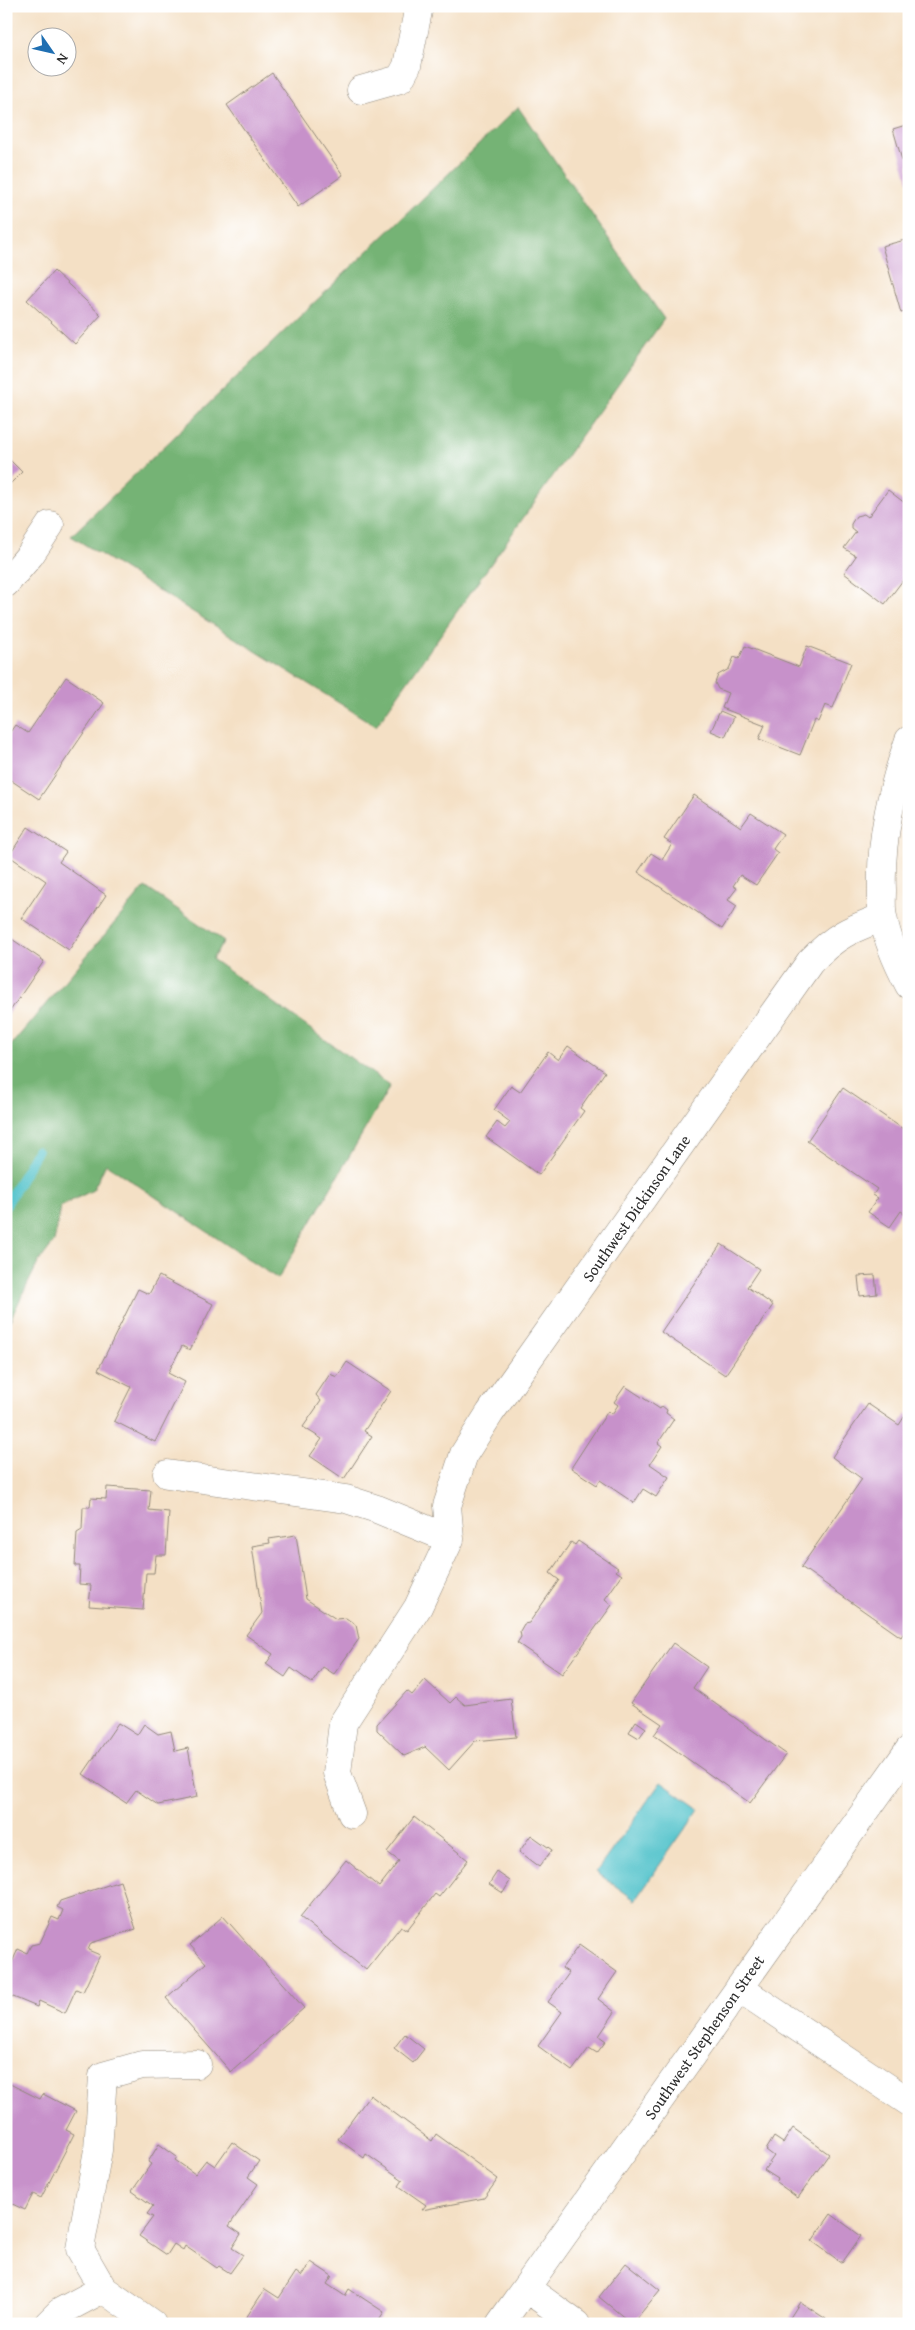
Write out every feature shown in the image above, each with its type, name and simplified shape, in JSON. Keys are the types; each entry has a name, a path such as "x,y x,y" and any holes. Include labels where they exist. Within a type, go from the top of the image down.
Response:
{"street":[{"path":"361,90 400,79 407,66 419,6"},
{"path":"6,583 30,555 50,525"},
{"path":"909,740 898,770 883,833 881,874 883,916 898,964 909,984"},
{"name":"Southwest Dickinson Lane","path":"450,1539 447,1506 464,1454 490,1413 810,962 829,942 847,931 883,916"},
{"path":"168,1474 346,1499 377,1508 450,1539 418,1607 343,1723 337,1773 352,1814"},
{"name":"Southwest Stephenson Street","path":"500,2324 909,1750"},
{"path":"740,1988 909,2102"},
{"path":"152,2324 103,2289 80,2249 98,2150 103,2076 142,2065 197,2064"},
{"path":"526,2288 576,2324"},
{"path":"48,2324 60,2312 103,2289"}],"green space":[{"path":"518,107 664,319 376,726 71,536"},
{"path":"145,887 224,941 212,959 390,1086 278,1279 106,1164 93,1190 61,1206 54,1242 38,1263 6,1328 6,1051"}],"water":[{"path":"661,1782 699,1809 635,1900 596,1872"}],"building":[{"path":"272,73 343,175 298,207 227,105"},
{"path":"909,124 909,181 908,181 893,129"},
{"path":"909,239 909,311 901,313 882,246"},
{"path":"54,271 101,315 75,344 27,300"},
{"path":"6,456 22,472 6,488"},
{"path":"888,490 906,504 909,499 909,572 885,604 844,573 856,556 844,548 856,532 851,528 851,524 856,516 864,514 868,517"},
{"path":"745,646 799,667 807,646 851,663 833,708 825,705 818,722 814,720 800,755 759,739 765,725 722,708 728,693 718,689 715,683 718,675 729,669 734,657 739,659"},
{"path":"66,677 104,703 39,799 6,777 6,738 15,725 28,733"},
{"path":"720,711 734,717 725,737 711,731"},
{"path":"694,795 741,827 751,813 783,834 773,849 778,853 756,885 740,875 733,886 737,888 728,900 737,906 722,929 638,872 651,853 662,860 672,844 664,839"},
{"path":"28,827 66,852 59,862 106,895 69,950 21,918 46,881 9,856"},
{"path":"6,935 44,961 6,1017"},
{"path":"568,1046 605,1072 580,1108 584,1111 539,1175 486,1137 497,1122 505,1128 510,1122 494,1110 511,1086 520,1092 548,1052 558,1060"},
{"path":"843,1088 909,1133 909,1212 907,1215 901,1211 890,1227 868,1212 878,1198 873,1195 877,1189 807,1141"},
{"path":"721,1244 759,1269 747,1287 773,1305 725,1375 661,1332"},
{"path":"875,1275 877,1294 860,1296 858,1276"},
{"path":"159,1276 213,1304 190,1350 182,1346 168,1373 185,1382 155,1442 114,1421 131,1387 98,1370 138,1289 149,1294"},
{"path":"347,1362 391,1391 364,1431 372,1436 344,1479 310,1456 322,1439 303,1427 321,1401 316,1395 330,1374 337,1377"},
{"path":"625,1386 660,1409 662,1406 667,1410 666,1413 674,1419 658,1443 662,1446 650,1464 669,1477 656,1497 643,1489 634,1503 600,1480 597,1485 571,1468 608,1411 612,1414 618,1405 614,1402"},
{"path":"868,1404 899,1425 906,1414 909,1416 909,1625 901,1637 801,1567 862,1479 832,1457"},
{"path":"107,1487 151,1490 149,1510 169,1512 166,1555 156,1555 154,1573 146,1573 143,1610 89,1606 91,1585 79,1584 80,1566 75,1566 77,1533 82,1530 83,1507 90,1507 91,1498 106,1499"},
{"path":"296,1535 306,1599 336,1619 346,1618 356,1625 359,1639 334,1674 323,1667 312,1683 291,1668 285,1677 266,1664 273,1654 246,1635 262,1613 252,1546 270,1543 269,1539"},
{"path":"578,1541 618,1568 616,1571 622,1575 605,1599 612,1605 562,1674 517,1643 521,1637 520,1631 524,1624 529,1623 559,1580 550,1573 571,1542 575,1545"},
{"path":"673,1643 707,1667 693,1688 786,1754 750,1803 654,1735 662,1724 631,1703"},
{"path":"425,1680 450,1703 456,1697 465,1705 511,1699 516,1737 475,1741 449,1770 425,1747 404,1756 377,1730 377,1724 407,1691 412,1695"},
{"path":"636,1721 646,1728 639,1738 629,1732"},
{"path":"118,1723 137,1735 144,1724 158,1734 171,1731 175,1751 188,1748 197,1797 158,1805 136,1790 126,1803 83,1774"},
{"path":"414,1817 468,1860 439,1897 435,1894 407,1930 401,1926 366,1970 300,1917 346,1860 379,1887 399,1861 387,1852"},
{"path":"531,1835 552,1850 539,1867 519,1852"},
{"path":"497,1872 510,1881 503,1893 489,1884"},
{"path":"120,1881 136,1929 91,1943 88,1950 100,1955 83,1992 76,1989 65,2013 39,2001 37,2007 6,1994 6,1976 18,1949 27,1953 31,1945 40,1943 52,1917 59,1920 63,1910 57,1907 60,1901"},
{"path":"223,1916 304,2008 231,2072 166,1998 206,1963 190,1945"},
{"path":"579,1945 617,1972 598,1999 615,2012 599,2036 606,2041 597,2053 589,2048 572,2071 538,2046 562,2012 548,2002 569,1973 562,1968"},
{"path":"405,2034 424,2049 413,2063 394,2048"},
{"path":"6,2082 40,2099 43,2094 76,2111 66,2130 74,2134 41,2198 33,2194 25,2210 6,2201"},
{"path":"370,2095 432,2141 436,2134 498,2179 484,2198 422,2210 426,2205 399,2186 403,2180 366,2154 364,2158 338,2139"},
{"path":"793,2128 829,2154 798,2198 776,2182 778,2179 764,2170 774,2156 766,2150 774,2137 783,2143"},
{"path":"232,2142 259,2161 248,2177 258,2184 229,2226 241,2234 232,2248 243,2255 230,2273 219,2266 217,2268 185,2246 183,2250 174,2244 167,2255 139,2236 153,2217 147,2214 153,2206 132,2191 151,2164 148,2162 159,2144 177,2157 175,2160 195,2174 206,2160 215,2166"},
{"path":"831,2214 861,2236 842,2263 812,2241"},
{"path":"311,2262 332,2276 327,2284 345,2296 349,2289 384,2312 376,2324 242,2324 265,2289 279,2298 296,2272 301,2276"},
{"path":"626,2263 660,2290 632,2324 599,2297"},
{"path":"800,2302 826,2319 833,2324 786,2324"}],"waterway":[{"path":"6,1205 37,1151"}]}
